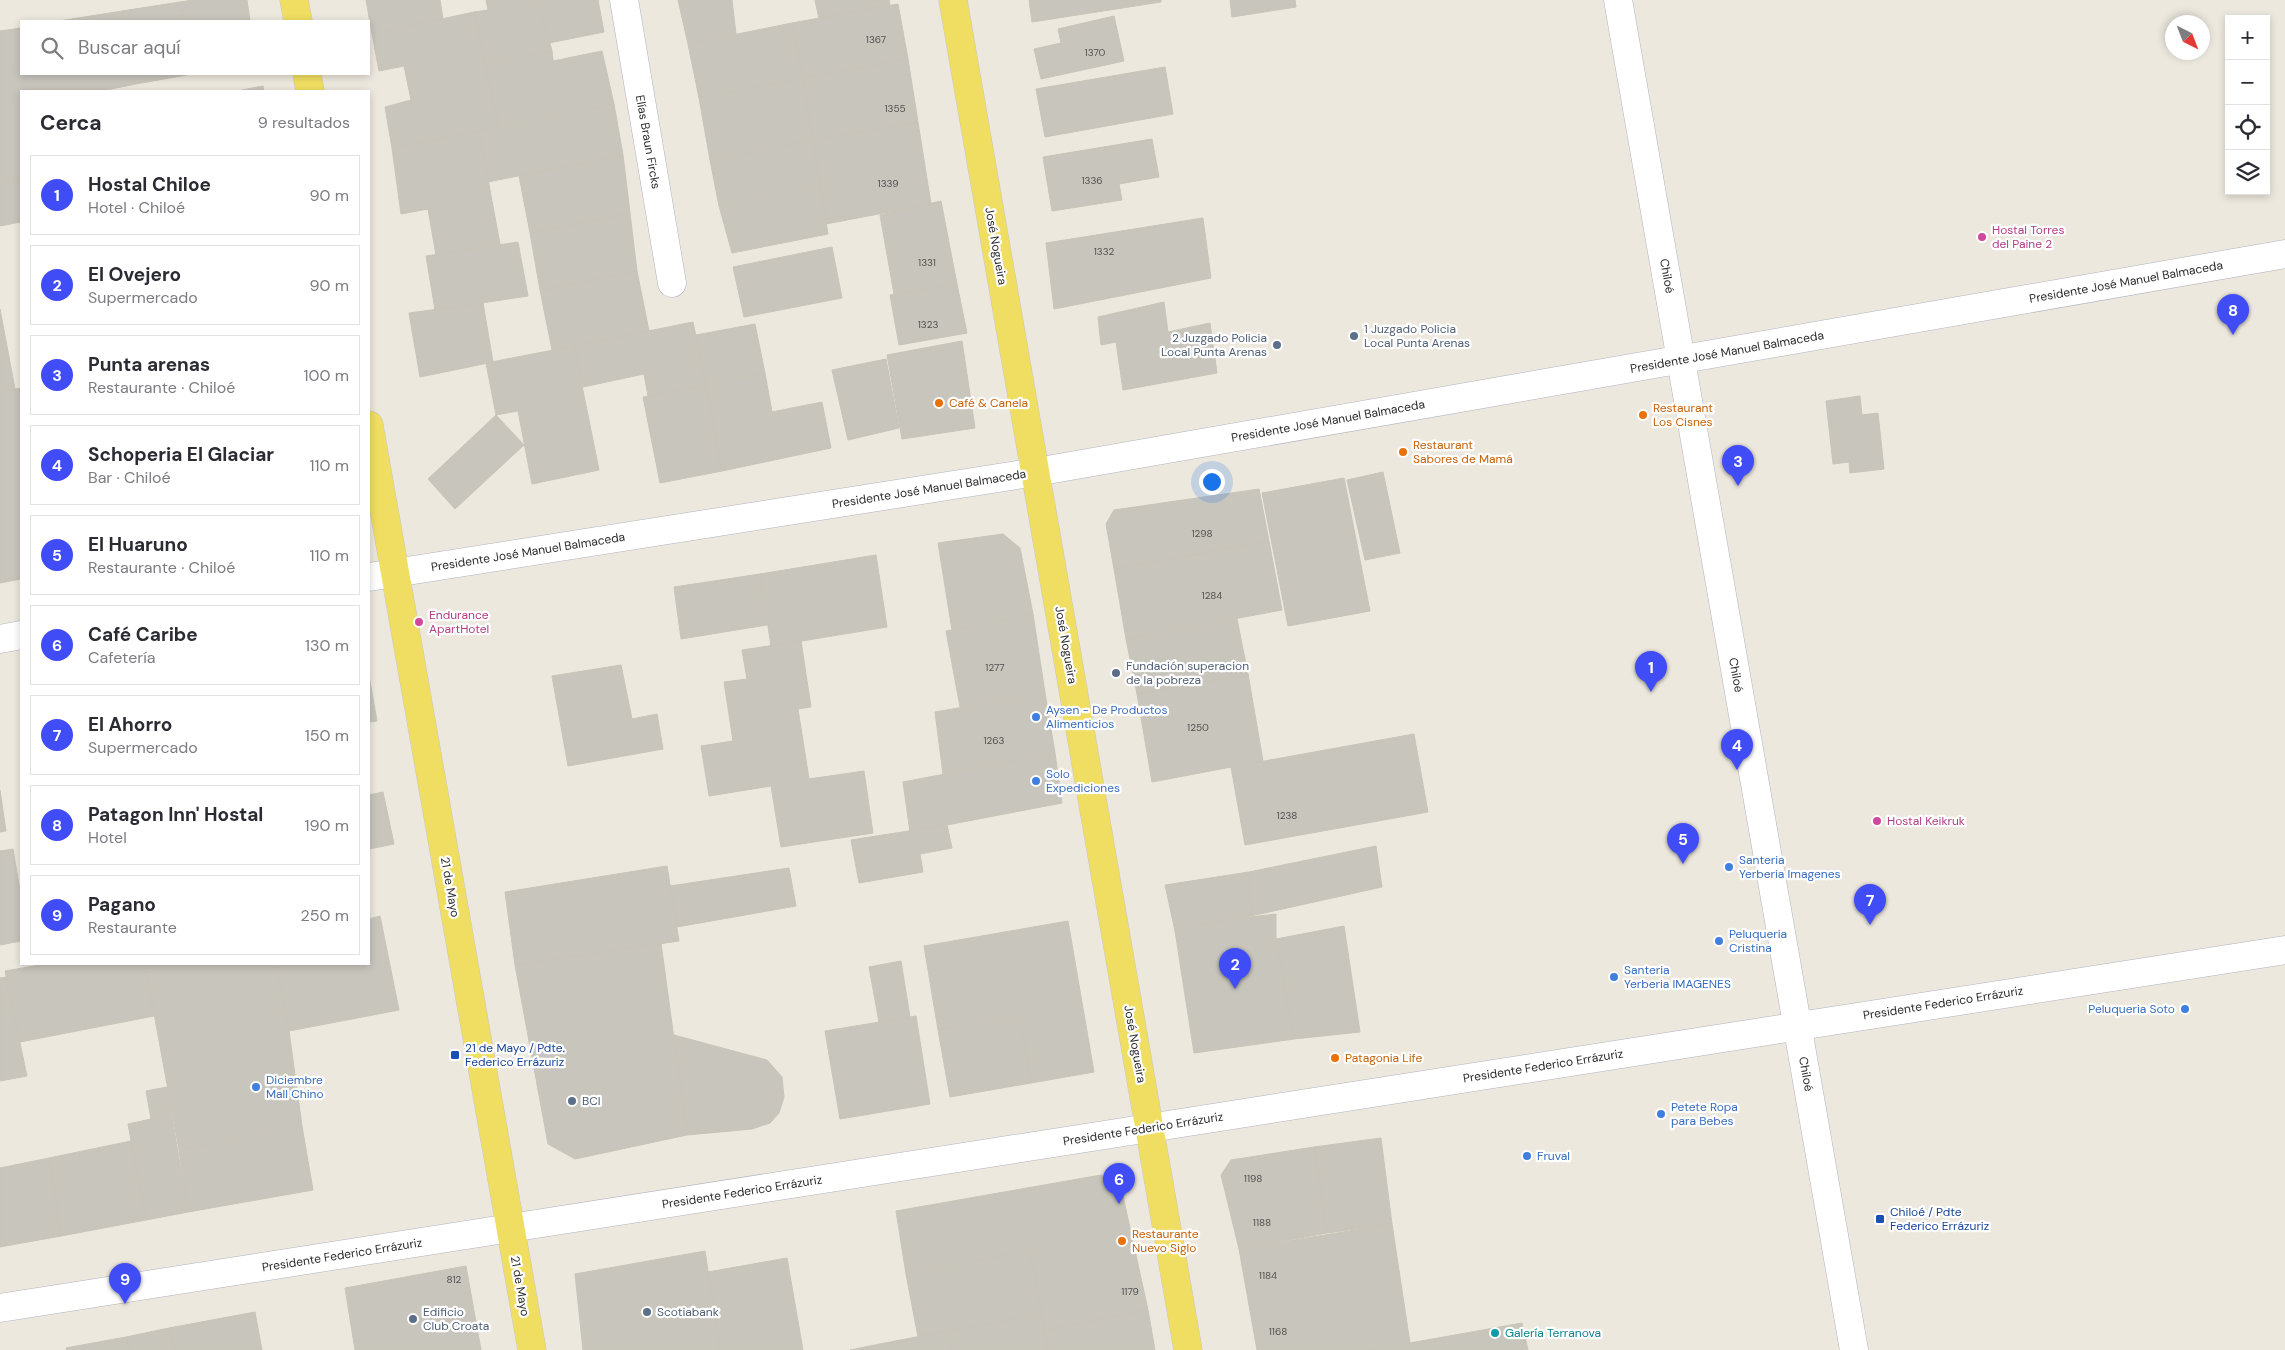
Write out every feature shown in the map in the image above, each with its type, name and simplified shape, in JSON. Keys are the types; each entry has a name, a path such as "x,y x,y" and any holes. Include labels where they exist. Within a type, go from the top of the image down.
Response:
{"main road":[{"path":"294,0 298,20"},
{"name":"José Nogueira","path":"953,0 1188,1350"},
{"path":"307,75 310,90"},
{"name":"21 de Mayo","path":"370,437 382,575 510,1228 532,1350"}],"street":[{"name":"Elías Braun Fircks","path":"624,0 672,283"},
{"name":"Chiloé","path":"1618,0 1854,1350"},
{"name":"Presidente José Manuel Balmaceda","path":"382,575 1036,472 2285,254"},
{"path":"0,639 20,635"},
{"name":"Presidente Federico Errázuriz","path":"0,1308 2285,950"}],"building":[{"path":"193,0 247,0 250,20 183,20 180,2"},
{"path":"366,0 440,0 443,19 372,34"},
{"path":"486,0 539,0 552,51 485,64 474,12 488,10"},
{"path":"539,0 598,0 604,32 549,43"},
{"path":"678,0 732,0 736,34 688,44"},
{"path":"815,0 889,0 890,5 819,19"},
{"path":"1029,0 1161,0 1161,2 1032,22"},
{"path":"1230,0 1295,0 1296,7 1232,17"},
{"path":"180,2 183,20 124,20 122,11"},
{"path":"898,4 908,59 803,78 792,23"},
{"path":"122,11 124,20 65,20"},
{"path":"474,12 499,127 392,148 385,107 411,100 404,66 379,71 372,34"},
{"path":"1114,16 1124,61 1041,79 1034,49 1061,43 1058,29"},
{"path":"792,23 803,78 699,98 688,44"},
{"path":"20,28 20,75 134,75 136,84 106,90 20,90 20,179 0,183 0,31"},
{"path":"552,51 553,61 602,51 614,104 499,127 485,64"},
{"path":"908,59 918,122 813,140 803,78"},
{"path":"1165,67 1173,114 1045,137 1036,89"},
{"path":"134,75 186,75 136,84"},
{"path":"803,78 813,140 710,160 699,98"},
{"path":"263,86 264,90 242,90"},
{"path":"614,104 623,155 488,182 479,131"},
{"path":"918,122 931,204 826,224 813,140"},
{"path":"479,131 500,244 436,255 428,209 401,214 392,148"},
{"path":"1152,139 1159,177 1119,184 1122,200 1052,211 1043,157"},
{"path":"813,140 820,186 719,206 710,160"},
{"path":"623,155 630,213 530,233 519,176"},
{"path":"20,179 20,222 0,226 0,183"},
{"path":"820,186 828,234 732,253 719,206"},
{"path":"941,201 957,284 894,294 880,215"},
{"path":"630,213 637,271 540,290 530,233"},
{"path":"1203,218 1211,278 1054,309 1046,243"},
{"path":"518,242 528,296 435,310 426,256"},
{"path":"832,247 842,298 744,317 733,267"},
{"path":"637,271 649,331 552,350 540,290"},
{"path":"957,284 967,333 899,345 890,295"},
{"path":"1164,302 1168,332 1210,323 1217,373 1123,390 1116,342 1101,345 1098,317"},
{"path":"483,303 493,362 420,377 409,313"},
{"path":"0,309 15,389 0,392"},
{"path":"693,322 706,385 648,396 644,374 583,387 574,346"},
{"path":"755,324 765,373 706,385 696,335"},
{"path":"962,341 975,428 902,439 887,355"},
{"path":"574,346 599,470 532,484 518,411 496,415 486,363"},
{"path":"886,359 899,428 848,440 832,370"},
{"path":"765,373 772,412 822,402 831,448 722,471 706,385"},
{"path":"706,385 722,471 660,483 643,397"},
{"path":"20,388 20,579 0,583 0,392"},
{"path":"1860,396 1862,415 1878,413 1884,469 1850,473 1849,462 1833,464 1826,401"},
{"path":"496,415 524,445 455,509 428,479"},
{"path":"1383,472 1400,553 1365,560 1347,480"},
{"path":"1344,478 1370,611 1288,626 1262,493"},
{"path":"1259,489 1269,541 1114,569 1106,524 1114,510"},
{"path":"1003,534 1020,548 1033,614 952,630 938,543"},
{"path":"1269,541 1282,610 1126,639 1114,569"},
{"path":"876,555 887,627 771,646 760,574"},
{"path":"760,574 767,625 681,639 674,587"},
{"path":"1033,614 1045,693 960,707 946,631"},
{"path":"1237,619 1248,674 1137,694 1126,639"},
{"path":"801,641 811,707 798,709 809,779 864,771 873,833 781,847 771,786 709,796 701,746 733,741 724,682 747,679 742,650"},
{"path":"621,665 632,719 657,714 663,749 568,766 552,676"},
{"path":"1248,674 1263,761 1152,782 1137,694"},
{"path":"370,682 377,721 370,722"},
{"path":"1045,693 1055,753 943,774 935,712"},
{"path":"1414,734 1428,812 1245,845 1231,767"},
{"path":"1055,753 1062,803 910,832 903,782"},
{"path":"0,790 6,831 0,832"},
{"path":"383,792 394,844 370,849 370,795"},
{"path":"947,825 952,848 920,854 923,872 859,883 851,840"},
{"path":"1376,846 1382,887 1251,916 1249,872"},
{"path":"13,849 20,891 20,941 0,945 0,851"},
{"path":"667,866 679,941 515,965 505,892"},
{"path":"789,868 796,906 677,927 670,886"},
{"path":"1249,872 1251,916 1217,921 1175,931 1165,885"},
{"path":"1276,914 1276,939 1294,1039 1194,1053 1175,931 1217,921"},
{"path":"380,916 399,1010 289,1031 276,965 370,965 370,919"},
{"path":"1068,921 1094,1072 1031,1083 1020,1016 938,1030 924,946"},
{"path":"1344,926 1360,1032 1294,1039 1276,939"},
{"path":"661,943 687,1135 575,1159 548,1144 515,965"},
{"path":"901,961 910,1017 879,1022 869,967"},
{"path":"40,965 145,965 154,1016 20,1042 5,971"},
{"path":"145,965 276,965 289,1031 302,1126 179,1150"},
{"path":"6,977 27,1076 0,1081 0,978"},
{"path":"916,1016 930,1104 840,1119 825,1031"},
{"path":"1020,1016 1031,1083 950,1097 938,1030"},
{"path":"674,1035 767,1060 782,1077 784,1097 779,1113 770,1123 752,1129 687,1135"},
{"path":"167,1087 188,1212 146,1220 128,1124 151,1119 146,1091"},
{"path":"302,1126 313,1190 188,1212 179,1150"},
{"path":"1381,1138 1392,1224 1327,1233 1314,1147"},
{"path":"131,1141 146,1220 61,1236 49,1158"},
{"path":"1314,1147 1327,1233 1239,1249 1221,1175 1231,1160"},
{"path":"49,1158 61,1236 0,1247 0,1168"},
{"path":"1101,1175 1121,1187 1148,1310 1044,1330 1030,1251 906,1274 896,1211"},
{"path":"1392,1224 1410,1343 1370,1350 1257,1350 1239,1249"},
{"name":"Scotiabank","path":"705,1251 720,1350 583,1350 575,1274"},
{"path":"1030,1251 1042,1314 918,1337 906,1274"},
{"path":"787,1258 803,1350 720,1350 708,1272"},
{"name":"Edificio Club Croata","path":"466,1266 481,1350 355,1350 345,1288"},
{"path":"1148,1310 1155,1350 1048,1350 1044,1330"},
{"path":"255,1312 262,1350 174,1350 169,1328"},
{"path":"1042,1314 1048,1350 951,1350 948,1331"},
{"name":"Galería Terranova","path":"1522,1323 1528,1350 1370,1350 1410,1343"},
{"path":"169,1328 174,1350 129,1350 126,1337"},
{"path":"948,1331 951,1350 886,1350 885,1343"},
{"path":"126,1337 129,1350 67,1350 66,1348"},
{"path":"885,1343 886,1350 850,1350"}],"place":[{"name":"Hostal Torres del Paine 2","path":"1982,237"},
{"name":"Patagon Inn' Hostal","path":"2233,335"},
{"name":"1 Juzgado Policia Local Punta Arenas","path":"1354,336"},
{"name":"2 Juzgado Policia Local Punta Arenas","path":"1277,345"},
{"name":"Café & Canela","path":"939,403"},
{"name":"Restaurant Los Cisnes","path":"1643,415"},
{"name":"Restaurant Sabores de Mamá","path":"1403,452"},
{"name":"Punta arenas","path":"1738,486"},
{"name":"Endurance ApartHotel","path":"419,622"},
{"name":"Fundación superacion de la pobreza","path":"1116,673"},
{"name":"Hostal Chiloe","path":"1651,692"},
{"name":"Aysen - De Productos Alimenticios","path":"1036,717"},
{"name":"Schoperia El Glaciar","path":"1737,770"},
{"name":"Solo Expediciones","path":"1036,781"},
{"name":"Hostal Keikruk","path":"1877,821"},
{"name":"El Huaruno","path":"1683,864"},
{"name":"Santeria Yerberia Imagenes","path":"1729,867"},
{"name":"El Ahorro","path":"1870,925"},
{"name":"Peluqueria Cristina","path":"1719,941"},
{"name":"Santeria Yerberia IMAGENES","path":"1614,977"},
{"name":"El Ovejero","path":"1235,989"},
{"name":"Peluqueria Soto","path":"2185,1009"},
{"name":"21 de Mayo / Pdte. Federico Errázuriz","path":"455,1055"},
{"name":"Patagonia Life","path":"1335,1058"},
{"name":"Diciembre Mall Chino","path":"256,1087"},
{"name":"BCI","path":"572,1101"},
{"name":"Petete Ropa para Bebes","path":"1661,1114"},
{"name":"Fruval","path":"1527,1156"},
{"name":"Café Caribe","path":"1119,1204"},
{"name":"Chiloé / Pdte Federico Errázuriz","path":"1880,1219"},
{"name":"Restaurante Nuevo Siglo","path":"1122,1241"},
{"name":"Pagano","path":"125,1304"},
{"name":"Scotiabank","path":"647,1312"},
{"name":"Edificio Club Croata","path":"413,1319"},
{"name":"Galería Terranova","path":"1495,1333"}]}
